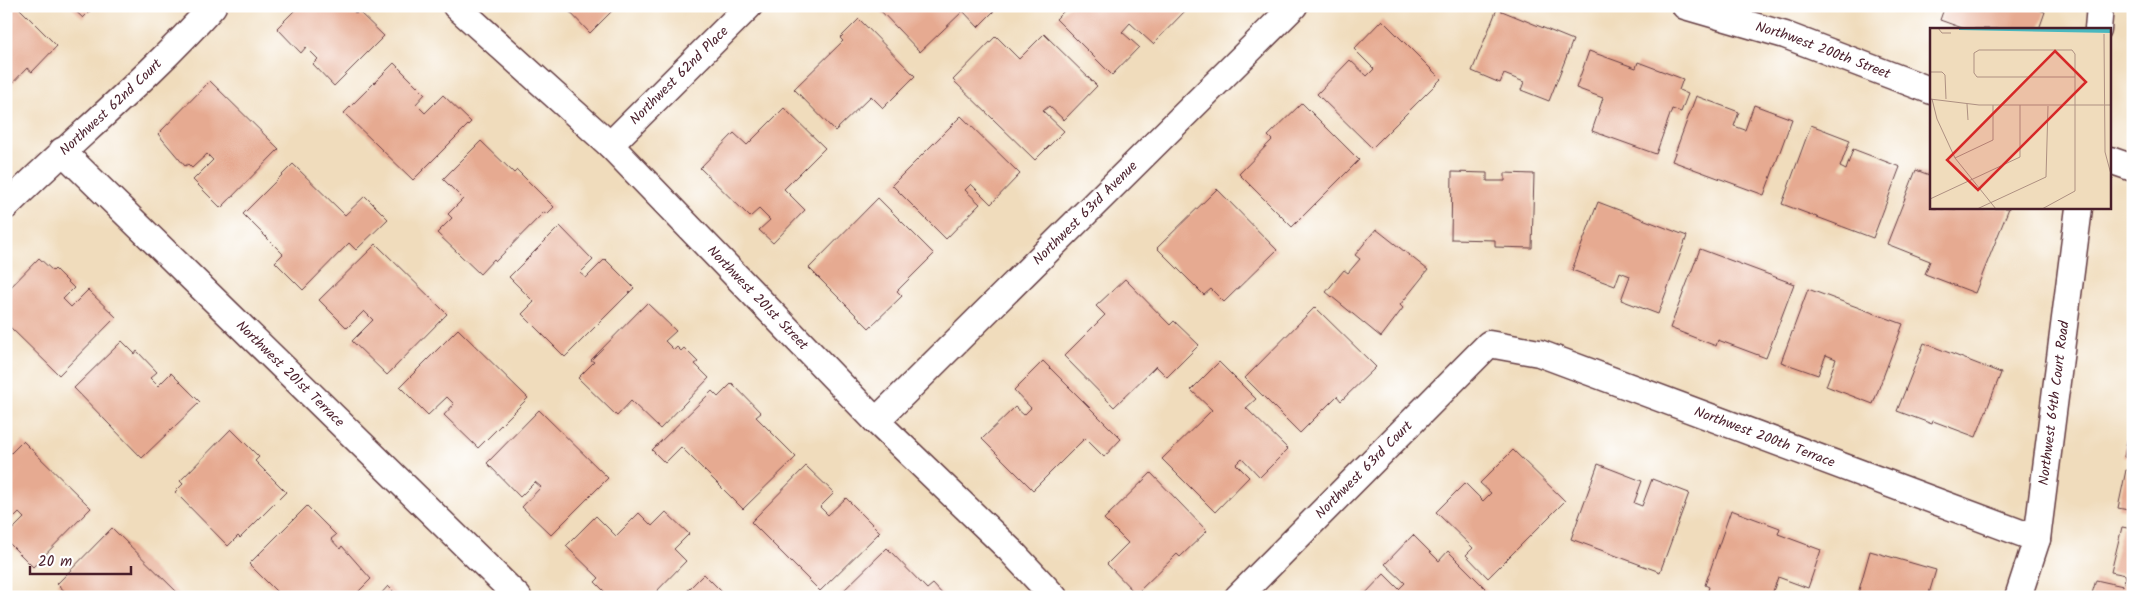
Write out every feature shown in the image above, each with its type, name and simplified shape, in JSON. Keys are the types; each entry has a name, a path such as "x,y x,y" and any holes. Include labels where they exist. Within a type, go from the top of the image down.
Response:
{"street":[{"name":"Northwest 62nd Court","path":"6,206 62,151 180,43 213,6"},
{"name":"Northwest 201st Street","path":"456,6 610,145 876,421 1010,550 1054,597"},
{"name":"Northwest 62nd Place","path":"610,145 749,6"},
{"name":"Northwest 63rd Avenue","path":"876,421 1294,6"},
{"name":"Northwest 200th Street","path":"1685,6 1785,35 1930,90"},
{"path":"2098,28 2100,6"},
{"name":"Northwest 201st Terrace","path":"62,151 518,597"},
{"path":"2112,161 2133,168"},
{"name":"Northwest 64th Court Road","path":"2018,597 2037,539 2079,209"},
{"name":"Northwest 200th Terrace","path":"1489,344 1539,353 2037,539"},
{"name":"Northwest 63rd Court","path":"1238,597 1489,344"}],"building":[{"path":"6,6 17,6 57,46 32,72 27,68 6,90"},
{"path":"70,6 95,6 83,18"},
{"path":"299,6 349,6 356,14 358,11 384,36 334,86 313,64 318,59 306,47 301,53 277,28"},
{"path":"564,6 617,6 590,33"},
{"path":"876,6 999,6 978,27 963,11 920,52"},
{"path":"1069,6 1183,6 1187,9 1153,44 1130,23 1122,32 1139,47 1112,75 1056,19"},
{"path":"1945,6 2028,6 2045,12 2039,28 1962,28 1940,20"},
{"path":"1497,9 1573,40 1549,101 1521,90 1524,82 1504,74 1500,83 1472,71"},
{"path":"859,19 915,76 883,108 871,96 835,131 794,89 843,41 840,38"},
{"path":"1382,20 1441,79 1372,148 1317,94 1350,60 1367,76 1374,69 1354,49"},
{"path":"1044,34 1097,86 1064,120 1049,106 1043,111 1064,131 1035,160 953,80 996,36 1019,59"},
{"path":"1589,51 1636,68 1638,62 1683,79 1679,90 1688,94 1681,112 1672,109 1656,154 1592,131 1603,98 1576,88"},
{"path":"394,63 425,94 416,104 425,113 443,95 471,122 413,180 344,113"},
{"path":"210,81 279,149 221,208 193,180 213,160 207,154 192,168 188,164 185,166 158,134"},
{"path":"1696,96 1739,112 1734,126 1745,130 1754,105 1792,119 1764,195 1672,161"},
{"path":"1302,103 1359,160 1292,227 1239,174 1272,140 1268,136"},
{"path":"784,108 825,148 784,189 805,210 773,243 759,230 770,220 759,209 750,217 700,168 734,133 747,145"},
{"path":"961,116 1020,174 991,204 971,184 965,190 980,204 946,239 892,185"},
{"path":"1811,125 1850,140 1840,167 1846,170 1853,149 1900,167 1873,238 1782,204"},
{"path":"481,141 514,173 517,170 554,207 547,214 544,212 496,261 494,259 480,274 437,233 452,218 448,214 463,199 443,179"},
{"path":"293,164 345,215 365,196 388,219 356,250 349,243 303,290 275,262 283,254 243,214"},
{"path":"1916,170 1930,175 1930,209 2009,209 1975,293 1925,274 1930,261 1887,244"},
{"path":"1452,172 1487,173 1487,181 1505,181 1505,173 1534,174 1532,248 1495,247 1495,240 1451,239"},
{"path":"1217,189 1277,250 1224,302 1211,289 1204,295 1157,248"},
{"path":"878,198 934,254 897,291 902,296 869,328 809,268"},
{"path":"1598,202 1687,236 1658,314 1621,300 1630,276 1620,272 1615,286 1572,270"},
{"path":"560,226 593,260 580,273 586,278 605,259 634,288 565,357 522,314 534,302 509,277"},
{"path":"1376,229 1428,270 1400,305 1403,308 1381,337 1326,292 1344,270 1348,273 1360,259 1355,255"},
{"path":"376,244 447,314 387,375 352,341 373,320 364,311 347,328 319,300"},
{"path":"1700,249 1794,284 1766,358 1718,340 1716,346 1670,328"},
{"path":"39,258 53,271 55,269 74,288 63,299 71,307 88,290 116,317 59,375 6,323 6,292"},
{"path":"1125,279 1170,325 1174,321 1199,345 1167,377 1156,366 1114,407 1064,356 1105,315 1096,306"},
{"path":"1808,289 1903,324 1873,404 1826,386 1836,359 1826,355 1818,375 1781,362"},
{"path":"647,303 676,331 665,341 674,350 677,347 681,351 684,348 698,362 695,364 709,378 660,429 631,401 617,416 578,378 594,362 591,360"},
{"path":"1315,307 1376,367 1341,401 1337,396 1300,433 1245,378"},
{"path":"458,329 528,398 478,448 444,415 454,404 447,397 428,415 400,387"},
{"path":"122,341 135,354 137,351 157,372 150,378 158,386 171,373 200,402 142,458 74,388"},
{"path":"1924,343 2001,373 1976,437 1933,421 1932,424 1897,411"},
{"path":"1043,361 1121,439 1104,457 1085,438 1033,490 982,439 1015,407 1024,415 1031,408 1014,390"},
{"path":"1219,362 1256,399 1246,408 1288,449 1260,477 1242,458 1236,464 1249,477 1215,512 1162,459 1212,410 1191,390"},
{"path":"732,383 761,413 756,417 796,457 743,509 681,447 665,463 652,450 712,391 718,397"},
{"path":"539,410 608,478 551,535 522,507 541,487 535,482 520,497 487,463"},
{"path":"2133,415 2133,459 2124,457"},
{"path":"231,429 259,457 255,461 286,492 240,538 238,536 228,546 175,492 183,484 180,481"},
{"path":"23,441 91,508 33,567 6,540 6,536 24,518 19,513 6,526 6,458"},
{"path":"1513,450 1565,501 1488,578 1466,555 1473,548 1436,512 1465,483 1483,501 1491,493 1480,483"},
{"path":"1598,464 1642,481 1634,503 1642,506 1652,479 1689,493 1660,572 1571,539"},
{"path":"806,466 834,493 820,507 828,515 846,498 880,532 820,591 751,522"},
{"path":"2126,470 2133,471 2133,511 2118,508"},
{"path":"1151,473 1207,531 1180,557 1177,554 1136,594 1107,564 1128,543 1104,519"},
{"path":"307,506 336,535 331,539 340,549 342,546 371,579 353,597 282,597 249,564"},
{"path":"1731,510 1780,528 1778,534 1821,550 1808,588 1778,577 1771,597 1706,597 1709,587 1705,585"},
{"path":"666,512 689,534 674,549 686,561 651,597 610,597 595,582 599,578 566,546 596,516 616,536 639,513 652,526"},
{"path":"2122,527 2133,529 2133,597 2091,597 2096,580 2123,586 2126,575 2111,572"},
{"path":"112,528 182,597 102,597 100,595 71,597 57,584"},
{"path":"1413,535 1439,561 1448,551 1494,597 1362,597 1384,574 1399,589 1405,583 1385,564"},
{"path":"887,548 927,589 933,584 945,597 837,597"},
{"path":"1870,551 1936,570 1928,597 1857,597"},
{"path":"704,574 727,597 681,597"},
{"path":"388,586 399,597 378,597"}]}
